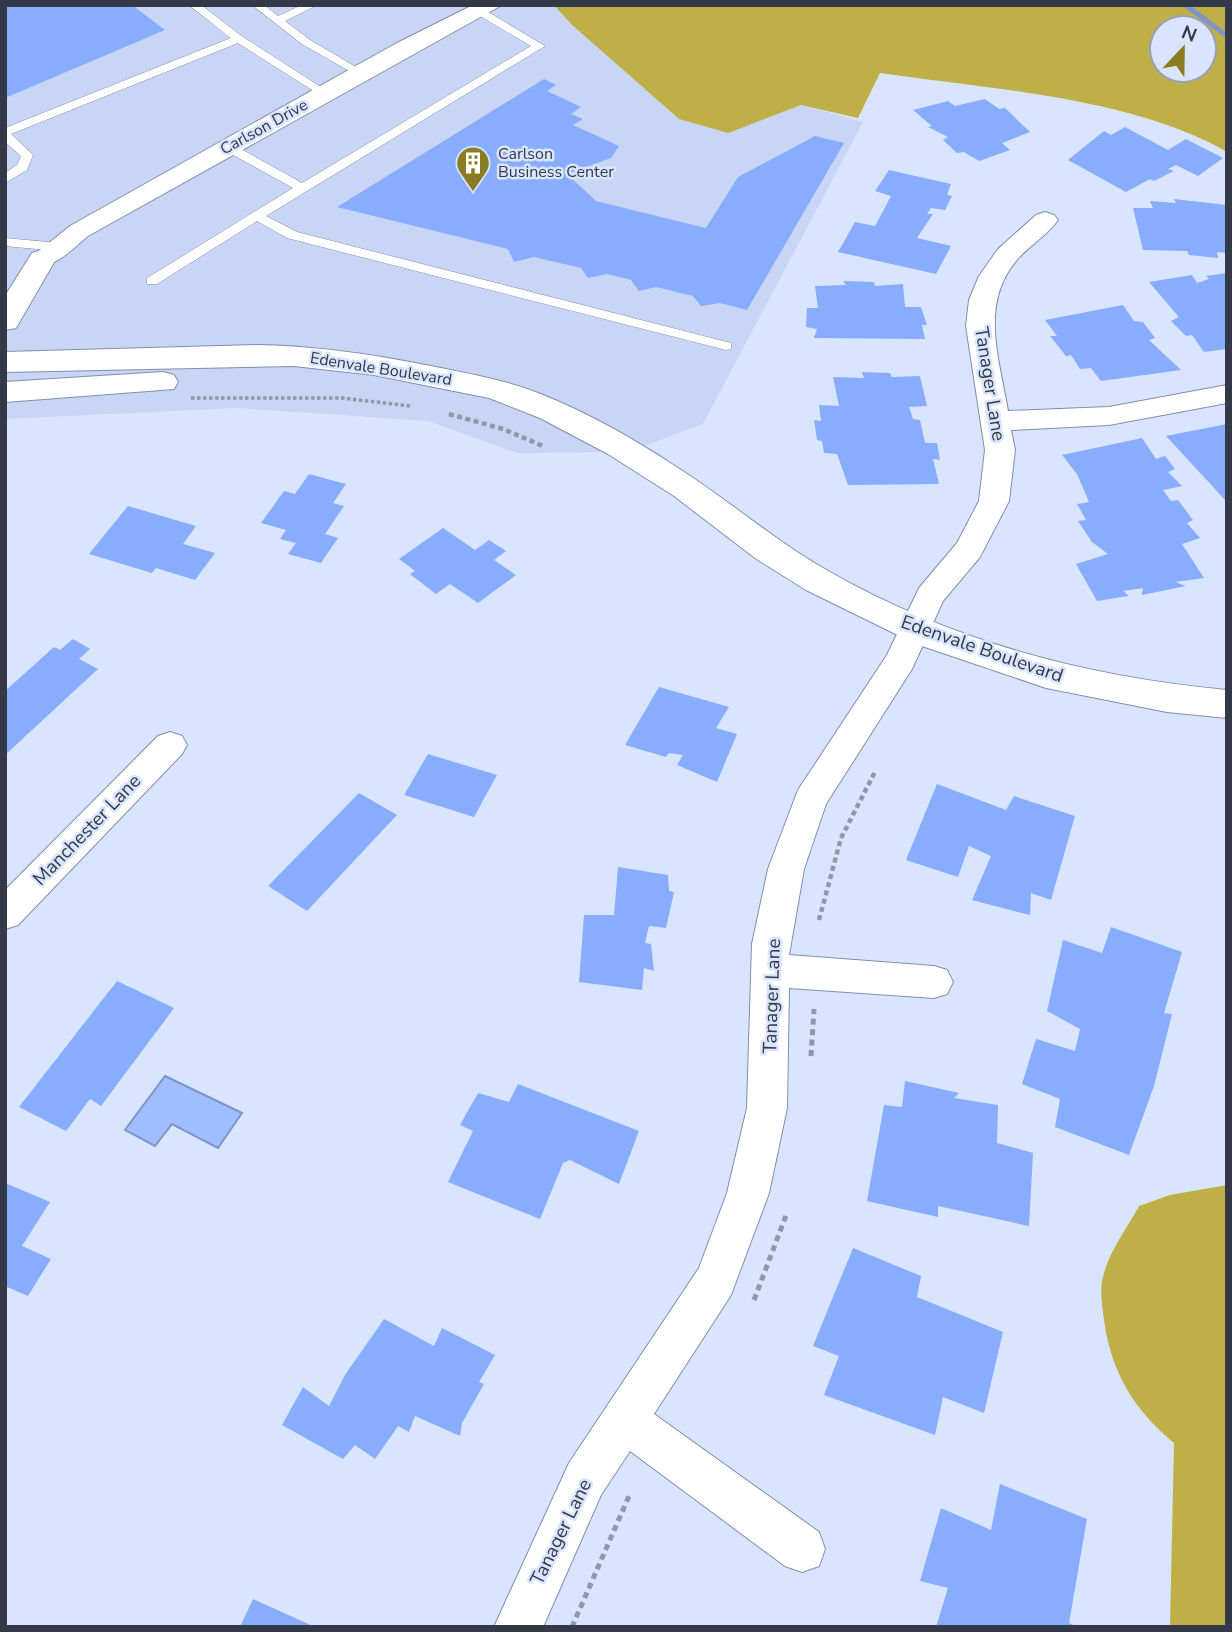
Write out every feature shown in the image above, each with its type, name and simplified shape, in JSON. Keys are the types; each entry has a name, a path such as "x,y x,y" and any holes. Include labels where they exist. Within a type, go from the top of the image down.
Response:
{"street":[{"name":"Carlson Drive","path":"50,253 79,231 228,147 360,73 485,8"},
{"name":"Tanager Lane","path":"517,1627 585,1479 716,1280 748,1193 767,1108 771,944 786,869 810,800 901,660 930,596 969,549 994,501 1000,450 979,326 982,300 992,276 1007,255 1045,220"},
{"path":"5,285 50,253"},
{"path":"5,321 50,253"},
{"name":"Edenvale Boulevard","path":"5,362 265,354 352,362 500,390 552,411 617,446 707,503 765,548 837,592 916,630 1015,664 1104,687 1190,702 1227,704"},
{"name":"Edenvale Boulevard","path":"5,392 263,374 350,376 386,380 464,397 617,446"},
{"path":"997,421 1109,416 1227,394"},
{"name":"Manchester Lane","path":"5,914 170,745"},
{"path":"771,970 934,982"},
{"path":"624,1419 802,1549"}],"lane":[{"path":"194,5 239,38 324,93"},
{"path":"257,5 306,42 360,73"},
{"path":"276,20 312,5"},
{"path":"152,281 539,46 485,8"},
{"path":"5,179 23,167 27,155 5,134 239,38"},
{"path":"228,147 302,188"},
{"path":"257,216 292,235 726,346"},
{"path":"5,242 50,253"}],"path":[{"path":"181,399 342,398 416,407"},
{"path":"441,412 503,429 546,448"}],"shaded area":[{"path":"5,5 554,5 571,24 678,118 728,132 802,105 863,122 703,424 628,452 516,453 428,421 237,408 5,419"},
{"path":"554,5 1227,5 1227,152 1189,133 1104,107 880,73 858,118 801,105 728,133 679,119 571,24"},
{"path":"1227,1185 1227,1627 1170,1627 1174,1443 1136,1403 1119,1373 1107,1339 1102,1285 1110,1256 1139,1206 1170,1195"}],"water":[{"path":"165,1076 242,1113 218,1148 172,1124 155,1146 125,1130"}],"building":[{"path":"5,5 132,5 165,30 5,98"},
{"name":"Carlson Business Center","path":"544,79 556,85 547,91 581,107 571,114 583,119 573,125 619,146 611,158 567,174 596,201 706,228 738,177 815,136 844,143 747,310 720,303 701,306 693,296 656,287 639,291 631,280 607,274 588,278 581,268 534,257 514,262 508,249 337,207"},
{"path":"985,99 999,109 1005,108 1030,132 1002,143 1010,150 979,161 964,152 957,153 943,140 948,137 928,127 932,126 913,110 948,101 955,106"},
{"path":"1125,127 1168,150 1186,139 1223,158 1198,176 1176,165 1168,169 1174,171 1154,181 1150,179 1126,192 1068,160 1104,131 1111,135"},
{"path":"889,170 951,184 947,195 952,196 945,210 931,208 927,214 933,214 917,238 951,246 936,274 838,252 855,222 875,226 891,196 875,191"},
{"path":"1174,199 1227,205 1227,253 1217,252 1218,258 1189,255 1187,251 1143,250 1133,208 1153,208 1150,201 1176,203"},
{"path":"1227,273 1227,349 1204,352 1192,335 1186,336 1171,321 1179,317 1149,282 1192,275 1197,283 1209,279 1206,276"},
{"path":"843,281 874,282 875,286 903,284 905,307 921,307 927,325 922,325 925,339 814,338 817,329 806,327 807,308 818,308 815,286 846,285"},
{"path":"1123,305 1134,321 1143,322 1155,338 1149,340 1181,370 1101,381 1091,368 1080,369 1071,355 1066,356 1050,336 1057,336 1045,320"},
{"path":"862,372 890,373 892,377 920,376 927,406 909,407 913,419 920,420 925,443 937,443 940,460 933,459 939,484 848,485 837,454 824,453 822,441 817,440 814,420 821,421 819,405 839,406 833,377 864,378"},
{"path":"1227,424 1227,502 1166,436"},
{"path":"1142,438 1156,459 1165,456 1175,469 1168,472 1182,486 1163,490 1171,501 1178,500 1193,520 1187,523 1200,538 1182,544 1204,578 1175,582 1186,586 1142,595 1143,588 1123,591 1129,596 1097,601 1076,564 1108,554 1092,542 1078,521 1086,520 1077,504 1089,502 1077,474 1062,455"},
{"path":"309,474 346,484 333,503 344,506 325,534 338,538 321,563 288,554 296,543 280,539 286,530 261,523 284,491 295,494"},
{"path":"128,506 196,526 183,544 215,553 195,580 156,568 152,573 89,554"},
{"path":"443,528 475,550 489,540 506,551 494,560 516,575 478,603 450,584 436,594 410,574 415,571 399,559"},
{"path":"73,639 90,649 79,659 98,669 5,755 5,691 54,647 60,650"},
{"path":"659,687 729,707 716,728 737,734 717,782 677,765 683,755 669,753 666,757 625,745"},
{"path":"428,754 497,775 474,817 404,795"},
{"path":"937,784 1006,810 1014,796 1075,816 1051,900 1031,893 1030,915 972,900 991,856 969,846 958,877 906,860"},
{"path":"359,793 397,815 307,911 268,886"},
{"path":"618,867 668,875 669,891 674,892 666,928 649,926 645,943 651,944 654,971 644,968 642,990 579,982 584,915 614,915"},
{"path":"1111,927 1182,952 1164,1013 1172,1014 1154,1086 1129,1155 1055,1127 1060,1099 1022,1084 1036,1039 1075,1051 1080,1029 1047,1011 1063,940 1102,953"},
{"path":"117,981 174,1008 101,1106 90,1099 66,1131 19,1107"},
{"path":"905,1081 959,1093 954,1098 998,1105 997,1143 1033,1153 1029,1226 938,1206 938,1217 867,1201 884,1105 902,1107"},
{"path":"518,1084 639,1131 619,1184 570,1160 563,1163 540,1219 448,1182 473,1131 460,1125 478,1093 509,1102"},
{"path":"5,1183 50,1202 22,1246 51,1259 28,1296 5,1286"},
{"path":"853,1248 921,1276 917,1297 1003,1332 984,1413 943,1397 935,1435 824,1395 839,1356 813,1346"},
{"path":"384,1319 434,1346 442,1328 495,1355 479,1382 484,1384 462,1423 460,1436 415,1416 409,1432 398,1426 375,1459 355,1445 343,1459 282,1425 303,1387 329,1406 345,1375"},
{"path":"1000,1484 1087,1519 1069,1623 1078,1627 936,1627 948,1588 920,1581 941,1508 991,1530"},
{"path":"253,1599 315,1627 240,1627"}],"waterway":[{"path":"1185,5 1227,37"}],"place":[{"name":"Carlson Business Center","path":"473,193"}]}
